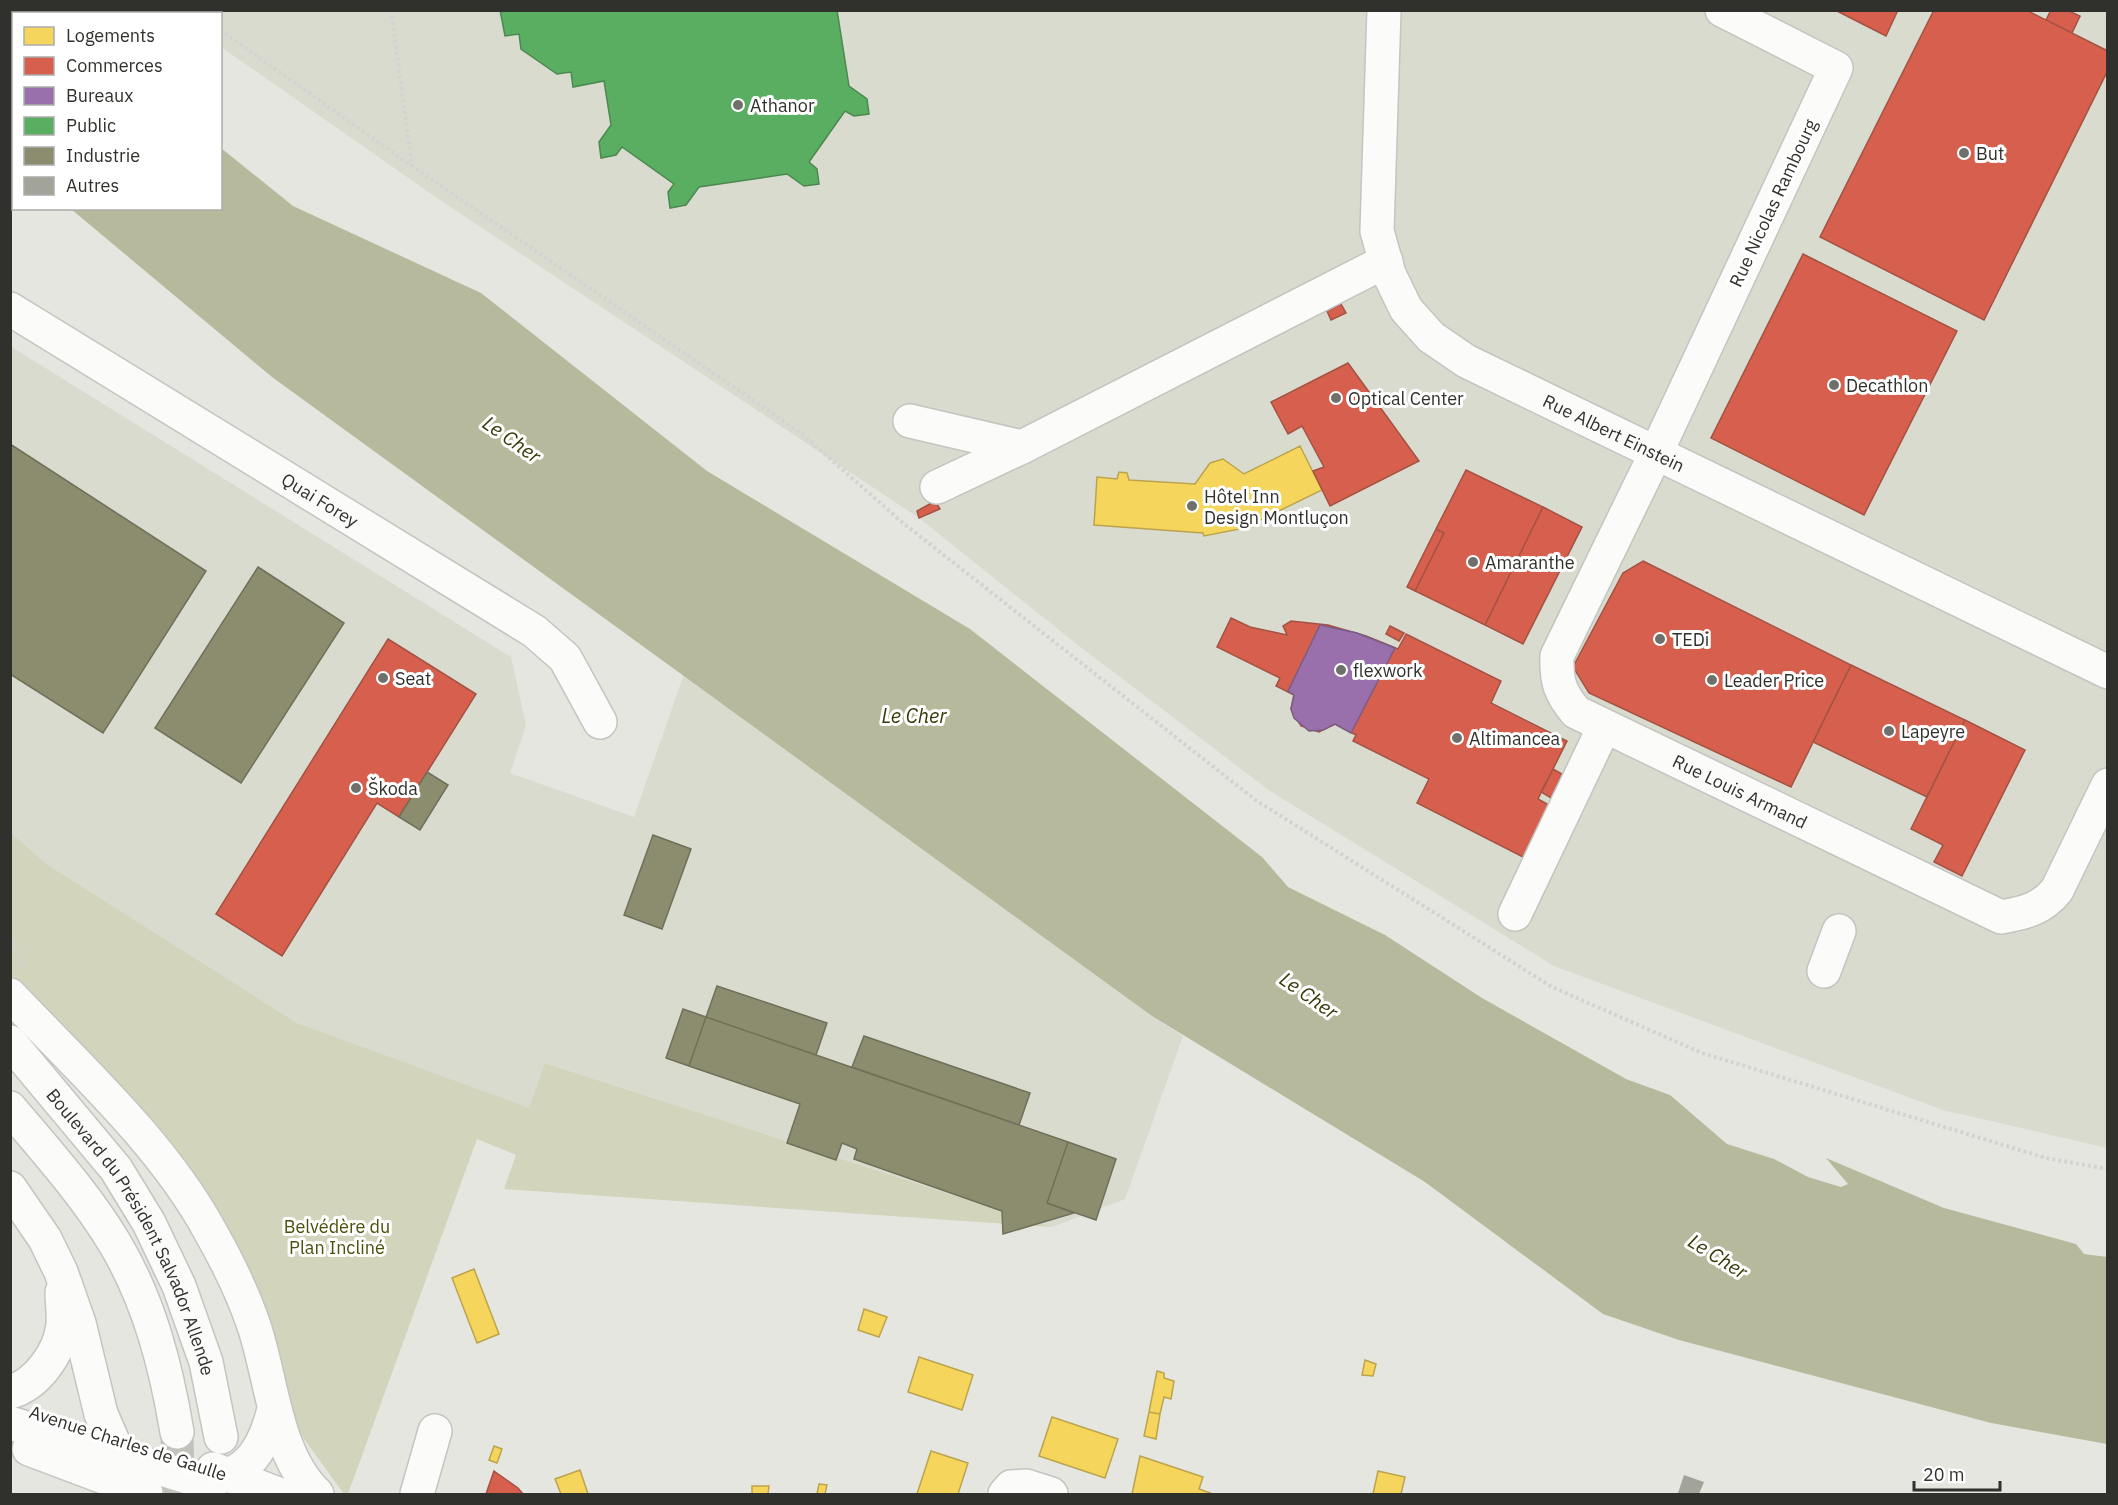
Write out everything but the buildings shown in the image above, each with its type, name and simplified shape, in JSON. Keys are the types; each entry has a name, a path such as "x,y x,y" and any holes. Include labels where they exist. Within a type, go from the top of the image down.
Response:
{"street":[{"name":"Rue Albert Einstein","path":"1384,10 1377,231 1389,274 1406,309 1431,337 1466,361 2108,672"},
{"name":"Rue Nicolas Rambourg","path":"1656,453 1836,68 1722,10"},
{"path":"938,487 1022,447 1386,261"},
{"name":"Quai Forey","path":"10,309 534,631 565,658 600,722"},
{"path":"910,421 1022,447"},
{"name":"Rue Louis Armand","path":"1656,453 1557,656 1556,678 1561,694 1576,712 2001,917 2025,913 2047,903 2057,890 2108,786"},
{"path":"1515,914 1604,727"},
{"path":"1824,970 1839,931"},
{"path":"10,995 174,1173 209,1229 237,1282 255,1326 274,1409 303,1481 317,1494"},
{"name":"Boulevard du Président Salvador Allende","path":"10,1042 116,1169 149,1223 179,1286 206,1362 221,1437"},
{"name":"Boulevard du Président Salvador Allende","path":"10,1108 78,1189 115,1243 144,1304 168,1373 177,1432"},
{"path":"10,1188 45,1239 61,1272 79,1323 114,1446 141,1493"},
{"path":"10,1392 21,1389 38,1377 48,1362 63,1326 61,1272"},
{"name":"Avenue Charles de Gaulle","path":"10,1406 114,1446"},
{"path":"254,1487 251,1460 267,1438 274,1409"},
{"name":"Avenue Charles de Gaulle","path":"10,1423 114,1446 254,1487"},
{"path":"417,1494 435,1431"},
{"name":"Avenue Charles de Gaulle","path":"10,1441 141,1493"},
{"path":"1005,1494 1011,1487 1026,1486 1051,1494"},
{"path":"167,1494 183,1489 202,1494"}],"path":[{"path":"392,10 412,166"},
{"path":"222,31 412,166 802,434 903,523 1257,801 1552,987 1702,1053 2046,1158 2108,1169"}],"shaded area":[{"path":"167,11 2107,11 2107,1148 1943,1110 1554,966 1270,791 1074,642 919,518 437,198 222,48 222,12"},
{"path":"10,346 511,657 526,725 510,773 634,817 684,674 1152,1016 1183,1036 1125,1199 1052,1227 546,1063 529,1109 297,1023 45,864 11,833"}],"green space":[{"name":"Belvédère du Plan Incliné","path":"11,833 46,864 297,1023 529,1108 545,1063 1052,1227 504,1189 516,1155 477,1139 348,1494 344,1494 294,1425 273,1334 36,1004 11,977"}],"water":[{"path":"10,11 49,11 50,12 12,12 12,160 10,158"},
{"name":"Le Cher","path":"222,149 293,206 481,293 707,471 970,629 1262,857 1288,887 1385,935 1482,998 1626,1079 1670,1095 1727,1144 1774,1159 1808,1177 1841,1187 1848,1184 1826,1158 1944,1208 2076,1244 2084,1254 2107,1257 2107,1444 1991,1423 1679,1340 1603,1314 1425,1182 1152,1016 272,377 72,210 222,210"}],"tunnel":[{"path":"177,1432 178,1494"}],"place":[{"name":"Athanor","path":"738,105"},
{"name":"But","path":"1964,153"},
{"name":"Decathlon","path":"1834,385"},
{"name":"Optical Center","path":"1336,398"},
{"name":"Hôtel Inn Design Montluçon","path":"1192,506"},
{"name":"Amaranthe","path":"1473,562"},
{"name":"TEDi","path":"1660,639"},
{"name":"flexwork","path":"1341,670"},
{"name":"Seat","path":"383,678"},
{"name":"Leader Price","path":"1712,680"},
{"name":"Lapeyre","path":"1889,731"},
{"name":"Altimancea","path":"1457,738"},
{"name":"Škoda","path":"356,788"}]}
